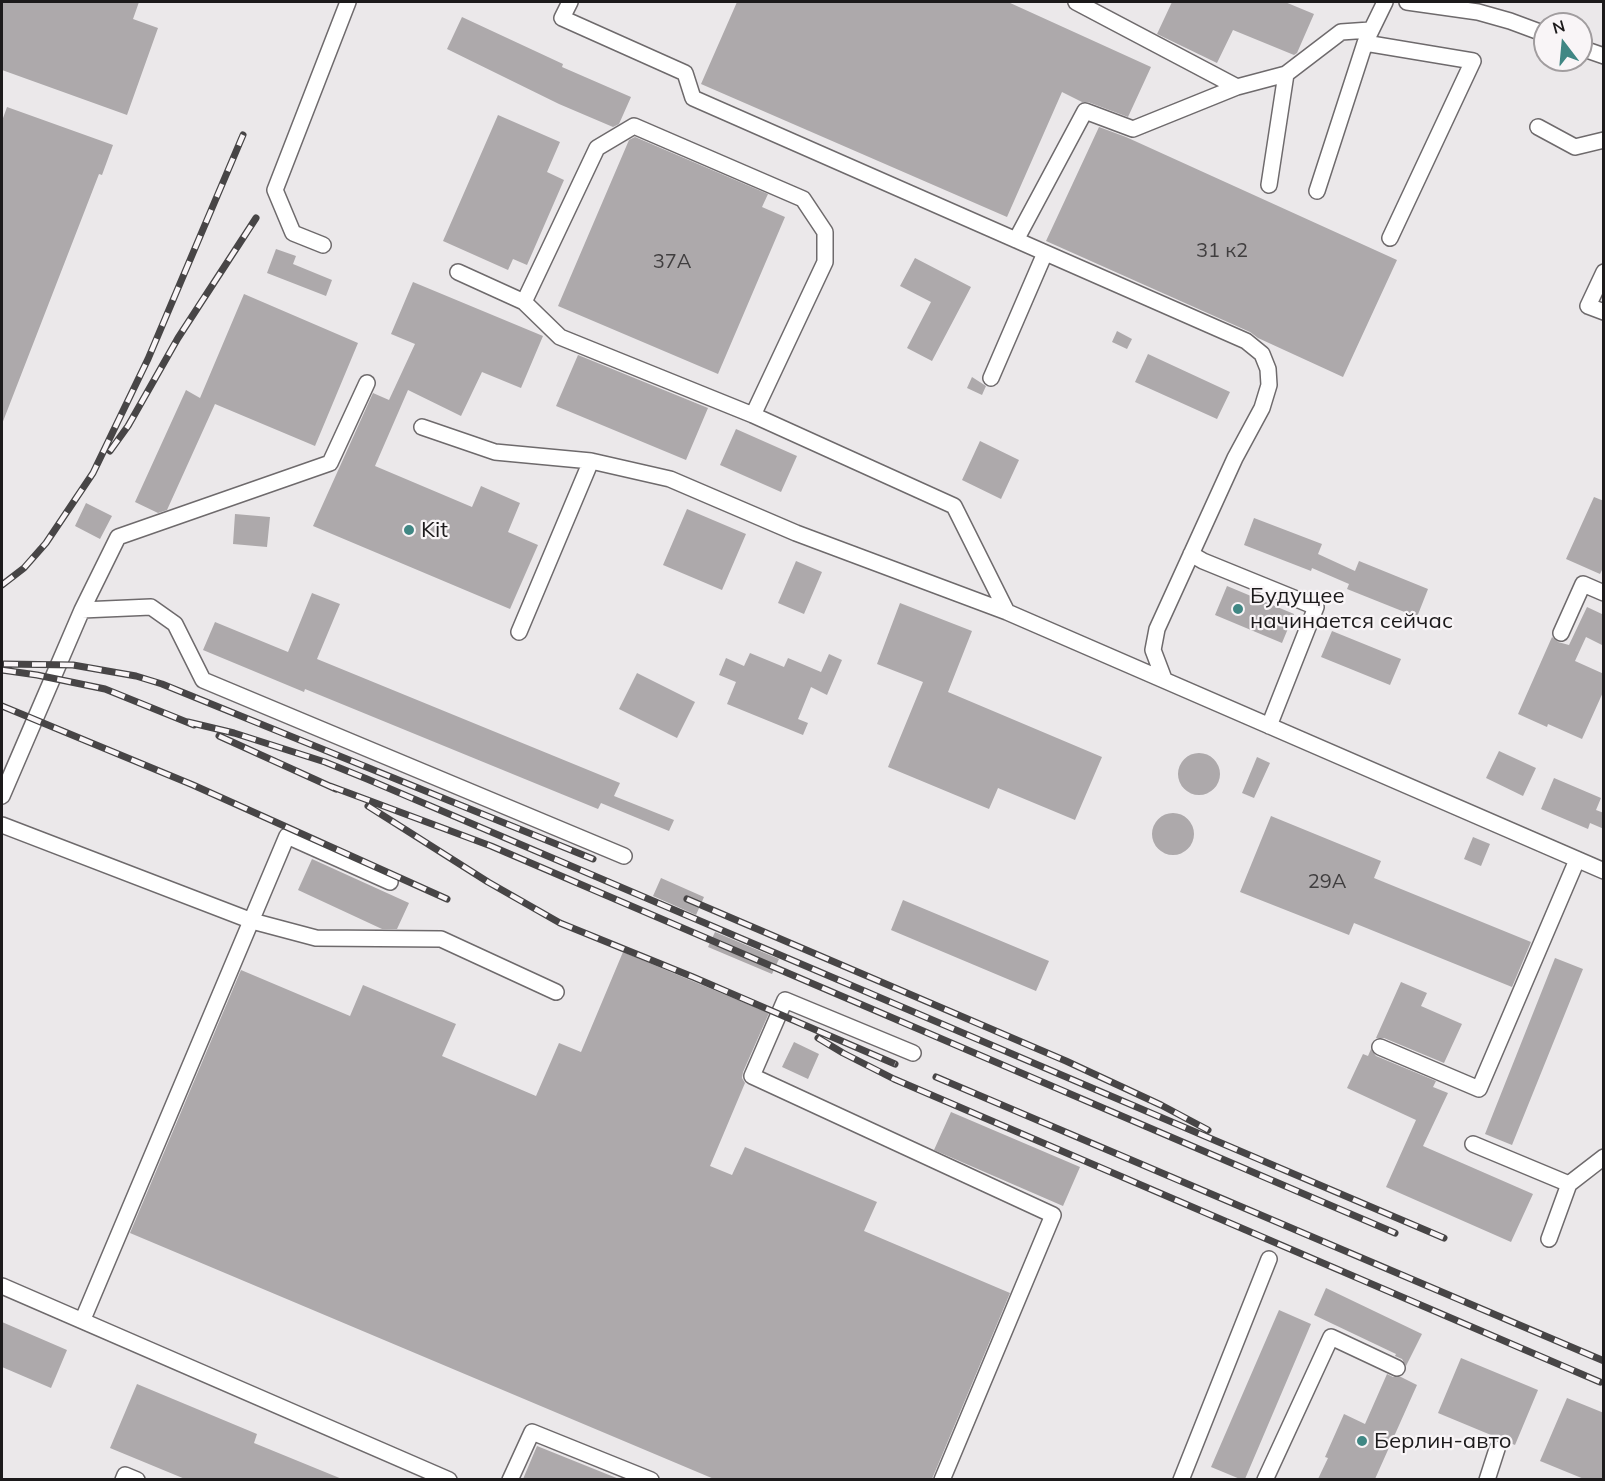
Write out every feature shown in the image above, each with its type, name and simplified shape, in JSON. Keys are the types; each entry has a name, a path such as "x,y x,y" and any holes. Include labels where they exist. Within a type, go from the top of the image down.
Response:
{"lane":[{"path":"323,245 293,233 275,190 348,2"},
{"path":"570,2 562,18 685,73 693,98 1246,341 1262,354 1268,369 1269,385 1262,408 1235,458 1157,629 1153,650 1164,679"},
{"path":"1076,2 1237,87"},
{"path":"1317,191 1368,37 1385,2"},
{"path":"1407,2 1478,7 1533,30"},
{"path":"1016,240 1085,111 1133,129 1237,87 1286,74 1341,32 1473,61 1390,238"},
{"path":"1269,184 1286,74"},
{"path":"524,302 597,148 634,126 803,199 825,232 825,262 753,415"},
{"path":"1538,128 1575,147 1604,140"},
{"path":"991,378 1045,253"},
{"path":"458,272 524,302 560,337 753,415 954,506 1007,612"},
{"path":"1604,272 1588,306 1604,312"},
{"path":"2,796 82,610 118,537 330,463 367,383"},
{"path":"422,427 495,452 591,461 670,479 796,532 1007,612 1604,871"},
{"path":"519,632 591,461"},
{"path":"1191,554 1316,607 1269,726"},
{"path":"1561,633 1584,584 1604,593"},
{"path":"82,610 151,607 175,624 203,680 624,856"},
{"path":"2,825 252,921 316,938 441,939 556,992"},
{"path":"83,1319 287,836 390,882"},
{"path":"1380,1047 1479,1089 1577,860"},
{"path":"913,1053 785,1000 752,1076 1053,1215 942,1479"},
{"path":"1473,1144 1569,1184"},
{"path":"1549,1239 1569,1184 1604,1157"},
{"path":"1181,1479 1269,1259"},
{"path":"2,1286 83,1319 449,1479"},
{"path":"1265,1479 1331,1337 1398,1368"},
{"path":"510,1479 532,1432 651,1479"},
{"path":"1487,1479 1497,1449"},
{"path":"123,1479 125,1475 137,1479"}],"building":[{"path":"2,2 139,2 133,19 158,28 127,115 2,70"},
{"path":"737,2 1008,2 1151,67 1128,117 1088,102 1082,102 1062,92 1007,217 701,84"},
{"path":"1172,2 1285,2 1314,14 1297,53 1294,55 1233,30 1217,63 1157,34"},
{"path":"462,17 563,64 562,67 631,97 619,124 613,127 559,104 447,49"},
{"path":"7,107 113,145 102,175 99,174 2,424 2,121"},
{"path":"498,115 560,142 547,172 564,180 527,265 513,259 508,270 443,241"},
{"path":"1099,127 1126,137 1397,260 1343,377 1258,338 1250,332 1046,241"},
{"path":"635,137 768,194 762,207 785,217 718,374 558,306 629,140"},
{"path":"276,249 296,256 293,264 332,280 326,296 267,273"},
{"path":"915,258 971,287 932,361 907,348 931,302 900,286"},
{"path":"413,282 543,336 521,388 482,372 461,416 408,390 375,466 472,507 481,486 520,503 508,532 538,545 510,609 313,526 373,393 389,400 415,344 391,334"},
{"path":"244,294 358,343 315,446 215,404 167,510 158,513 135,502 186,390 200,398"},
{"path":"1117,331 1132,339 1127,349 1112,342"},
{"path":"1148,354 1230,392 1217,419 1135,382"},
{"path":"578,355 708,408 686,460 556,406"},
{"path":"972,377 986,386 982,395 967,388"},
{"path":"736,429 797,456 781,492 720,465"},
{"path":"980,441 1019,460 1001,499 962,480"},
{"path":"1594,497 1604,501 1604,566 1600,574 1566,559"},
{"path":"86,503 112,516 100,539 75,526"},
{"path":"687,509 746,534 722,590 663,565"},
{"path":"235,514 270,517 267,547 233,544"},
{"path":"1254,518 1322,544 1318,554 1355,571 1359,561 1428,589 1417,617 1347,589 1349,584 1312,568 1311,571 1244,545"},
{"path":"796,561 822,572 804,614 778,603"},
{"path":"1227,586 1294,614 1282,643 1215,615"},
{"path":"312,593 340,604 317,659 620,783 614,796 674,820 669,831 601,803 598,809 305,689 304,692 203,650 215,622 288,652"},
{"path":"900,603 972,631 948,692 1102,757 1075,820 998,788 989,809 888,767 923,682 877,664"},
{"path":"1587,607 1604,615 1604,646 1586,637 1575,661 1604,674 1604,690 1582,739 1518,714 1552,637 1558,642 1569,645"},
{"path":"1332,631 1401,659 1390,685 1321,657"},
{"path":"750,653 784,667 788,658 821,672 829,654 842,660 827,695 811,687 798,719 808,723 803,735 727,704 736,682 719,675 726,658 744,666"},
{"path":"637,673 695,702 677,738 619,709"},
{"path":"1499,751 1536,768 1523,796 1486,778"},
{"path":"1199,753 1207,754 1214,759 1219,766 1219,782 1214,789 1207,794 1199,795 1191,794 1184,789 1179,782 1178,774 1179,766 1184,759 1191,754"},
{"path":"1257,757 1270,763 1254,798 1242,793"},
{"path":"1554,778 1601,798 1596,810 1604,813 1604,829 1590,823 1588,829 1541,809"},
{"path":"1173,813 1181,814 1188,819 1193,826 1193,842 1188,849 1181,854 1173,855 1165,854 1158,849 1153,842 1152,834 1153,826 1158,819 1165,814"},
{"path":"1271,816 1381,861 1374,878 1531,942 1512,987 1354,923 1349,935 1240,892"},
{"path":"1473,837 1490,844 1481,866 1464,859"},
{"path":"312,859 409,903 397,929 382,929 298,890"},
{"path":"661,878 704,897 696,915 653,896"},
{"path":"903,900 1049,961 1036,991 891,930"},
{"path":"715,932 779,959 772,974 708,947"},
{"path":"623,952 769,1013 743,1072 742,1078 745,1083 710,1166 732,1175 745,1147 877,1202 864,1231 1010,1293 932,1479 714,1479 130,1233 241,970 350,1016 363,985 456,1024 442,1056 536,1096 559,1043 581,1052"},
{"path":"1555,958 1583,969 1512,1145 1485,1134"},
{"path":"1401,982 1427,993 1421,1006 1462,1024 1444,1063 1384,1038 1376,1038"},
{"path":"794,1042 819,1054 808,1079 782,1067"},
{"path":"1371,1049 1376,1056 1436,1081 1433,1087 1448,1093 1423,1146 1533,1194 1511,1242 1386,1187 1416,1120 1347,1088 1363,1054 1368,1056"},
{"path":"951,1112 1080,1167 1063,1206 934,1150"},
{"path":"1326,1288 1422,1334 1406,1366 1402,1359 1395,1356 1396,1354 1314,1315"},
{"path":"1279,1310 1311,1324 1245,1479 1240,1479 1211,1467"},
{"path":"2,1322 67,1350 51,1388 2,1367"},
{"path":"1461,1358 1538,1390 1515,1445 1438,1413"},
{"name":"Берлин-авто","path":"1387,1374 1401,1377 1417,1385 1375,1479 1318,1479 1344,1414 1365,1424"},
{"path":"137,1384 257,1434 254,1443 342,1479 185,1479 110,1448"},
{"path":"1567,1398 1604,1413 1604,1479 1584,1479 1540,1461"},
{"path":"537,1446 619,1479 523,1479"}],"railway":[{"path":"2,585 24,568 46,543 93,473 148,359 243,135"},
{"path":"110,451 128,426 178,338 256,218"},
{"path":"4,664 73,665 136,676 162,684 593,859"},
{"path":"2,670 105,689 194,725"},
{"path":"2,706 193,785 447,899"},
{"path":"188,722 234,733 325,762 367,779 1444,1238"},
{"path":"219,736 336,789"},
{"path":"330,786 491,846 1395,1233"},
{"path":"368,806 488,882 560,923 693,977 895,1064"},
{"path":"687,899 1066,1061 1161,1105 1208,1130"},
{"path":"818,1038 894,1079 1600,1382"},
{"path":"936,1077 1604,1361"}],"place":[{"name":"Kit","path":"409,530"},
{"name":"Будущее начинается сейчас","path":"1238,609"},
{"name":"Берлин-авто","path":"1362,1441"}]}
